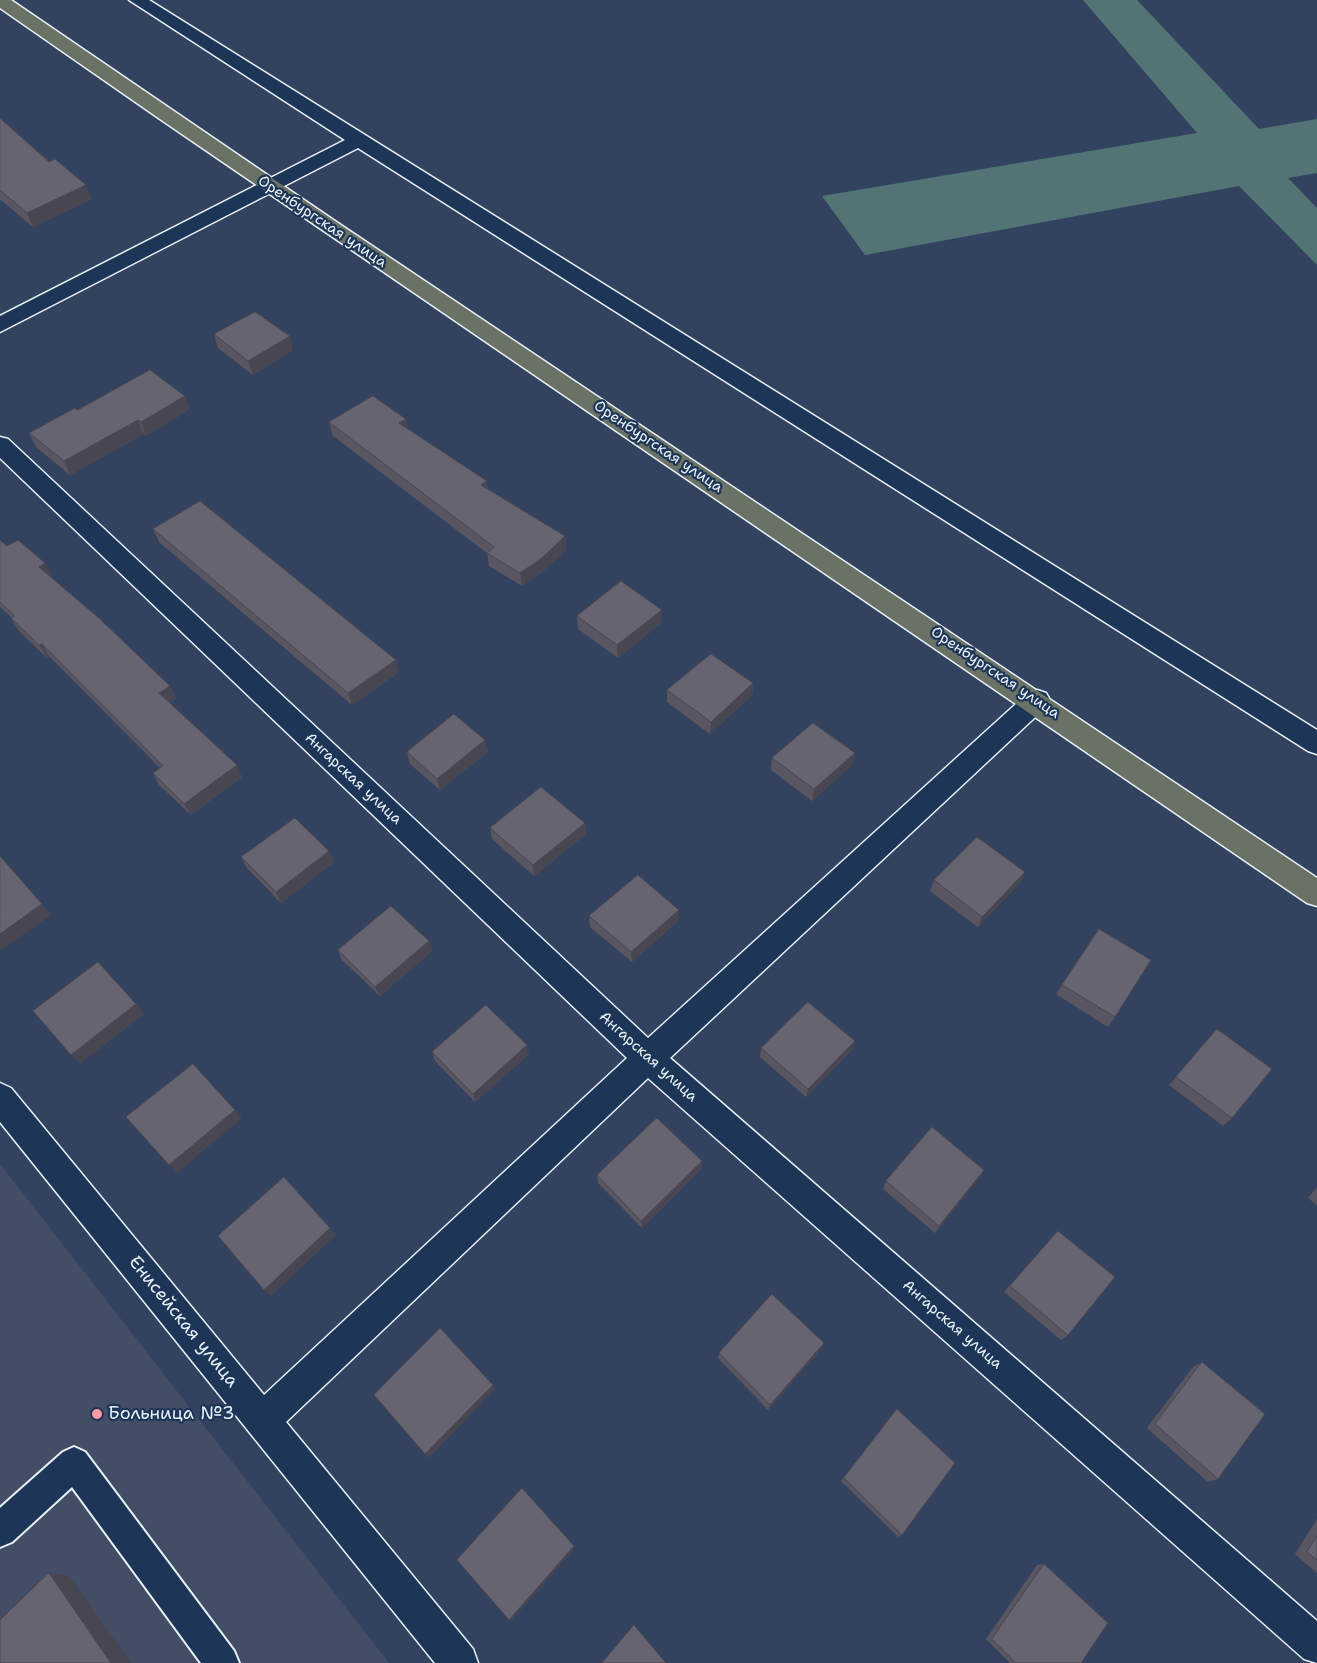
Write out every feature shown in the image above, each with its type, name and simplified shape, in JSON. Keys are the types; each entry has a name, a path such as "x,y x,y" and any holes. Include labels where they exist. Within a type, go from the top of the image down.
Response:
{"main road":[{"name":"Оренбургская улица","path":"0,0 268,187 1037,700 1317,894"}],"street":[{"path":"137,0 1317,743"},
{"path":"0,325 359,140"},
{"name":"Ангарская улица","path":"0,445 648,1058 1317,1646"},
{"path":"263,1420 648,1058 1037,700"},
{"name":"Енисейская улица","path":"0,1098 459,1663"}],"lane":[{"path":"0,1530 74,1463 222,1663"}],"shaded area":[{"name":"Больница №3","path":"0,1164 389,1663 0,1663"}],"green space":[{"path":"1083,0 1137,0 1259,129 1317,119 1317,173 1288,178 1317,208 1317,265 1239,186 865,255 822,196 1197,133"}],"building":[{"path":"0,118 49,162 55,159 86,185 27,213 0,190"},
{"path":"255,312 290,336 248,361 214,334"},
{"path":"150,370 185,396 141,422 138,420 64,461 29,433 75,408 77,410"},
{"path":"373,396 406,419 399,423 487,481 481,485 565,536 542,558 520,573 487,553 494,547 329,422"},
{"path":"200,501 396,660 348,693 153,529"},
{"path":"0,540 7,546 18,540 45,563 39,567 100,619 170,686 159,693 237,765 184,804 153,773 163,766 42,644 39,645 11,618 15,616 0,602"},
{"path":"621,581 662,610 617,645 577,616"},
{"path":"711,654 753,683 711,722 667,690"},
{"path":"454,714 485,740 437,779 407,752"},
{"path":"813,723 855,753 814,789 772,758"},
{"path":"541,787 585,823 533,865 490,828"},
{"path":"295,818 329,851 276,892 241,857"},
{"path":"977,837 1025,872 982,917 934,880"},
{"path":"0,856 42,904 0,934"},
{"path":"638,875 679,910 631,952 589,916"},
{"path":"391,906 429,941 375,987 338,950"},
{"path":"1099,929 1151,960 1115,1017 1062,985"},
{"path":"98,962 136,1004 71,1055 33,1011"},
{"path":"808,1002 855,1041 808,1089 761,1048"},
{"path":"486,1005 527,1045 473,1094 432,1052"},
{"path":"1217,1029 1272,1069 1232,1118 1176,1077"},
{"path":"193,1064 235,1110 169,1165 126,1117"},
{"path":"657,1118 702,1161 641,1221 597,1175"},
{"path":"932,1127 984,1170 939,1226 886,1181"},
{"path":"284,1177 330,1228 264,1290 218,1236"},
{"path":"1058,1231 1115,1277 1068,1335 1010,1286"},
{"path":"772,1294 824,1343 770,1405 719,1353"},
{"path":"440,1328 493,1385 425,1454 374,1395"},
{"path":"1202,1362 1265,1414 1218,1479 1155,1424"},
{"path":"897,1409 955,1463 902,1535 844,1478"},
{"path":"522,1488 574,1546 509,1620 457,1560"},
{"path":"1317,1536 1317,1560 1307,1552"},
{"path":"1044,1564 1108,1623 1081,1663 1016,1663 992,1639"},
{"path":"49,1573 111,1663 0,1663 0,1620"},
{"path":"634,1625 666,1663 602,1663"}],"place":[{"name":"Больница №3","path":"97,1414"}]}
